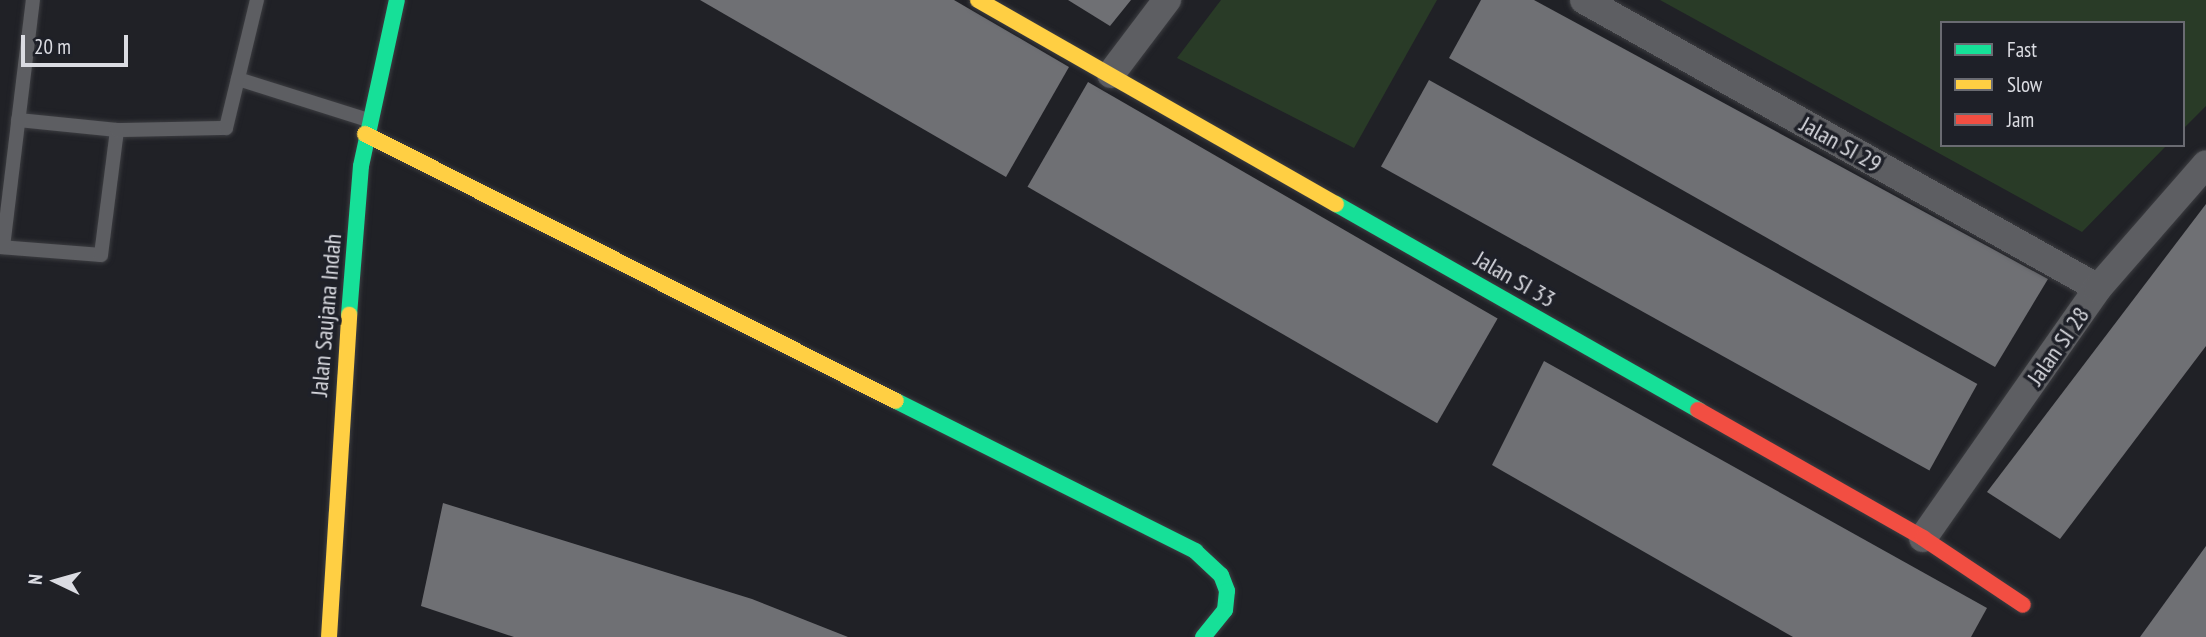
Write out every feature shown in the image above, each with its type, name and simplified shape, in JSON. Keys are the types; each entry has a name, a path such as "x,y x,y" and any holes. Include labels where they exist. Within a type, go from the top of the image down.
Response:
{"street":[{"name":"Jalan Saujana Indah","path":"328,637 331,532 367,127 397,0"},
{"name":"Jalan SI 33","path":"978,0 1923,538 2024,605"},
{"path":"1111,74 1167,0"},
{"name":"Jalan SI 29","path":"1584,0 2098,288"},
{"path":"367,127 1195,551 1221,575 1227,591 1225,610 1203,637"},
{"name":"Jalan SI 28","path":"1923,538 2098,288 2206,164"}],"lane":[{"path":"33,0 1,247 102,255 117,130"},
{"path":"18,120 117,130 226,128 257,0"},
{"path":"238,79 367,127"}],"green space":[{"path":"1221,0 1437,0 1354,148 1177,58"},
{"path":"1660,0 2206,0 2206,106 2185,127 2185,21 1940,21 1940,147 2165,147 2082,232"}],"building":[{"path":"700,0 954,0 1069,67 1006,177"},
{"path":"1068,0 1131,0 1110,26"},
{"path":"1481,0 1534,0 2048,279 1995,367 1449,58"},
{"path":"1429,80 1977,384 1929,471 1381,167"},
{"path":"1088,82 1498,318 1437,423 1028,187"},
{"path":"2206,204 2206,346 2060,539 1987,492"},
{"path":"1544,361 1987,608 1971,637 1793,637 1492,465"},
{"path":"443,503 752,599 848,637 514,637 421,606"},
{"path":"2206,546 2206,637 2140,637"}],"traffic: fast":[{"path":"349,315 361,166 397,0"},
{"path":"1336,204 1698,410"},
{"path":"896,401 1195,551 1221,575 1227,591 1225,610 1203,637"}],"traffic: slow":[{"path":"978,0 1336,204"},
{"path":"365,134 896,401"},
{"path":"329,637 349,315"}],"traffic: jam":[{"path":"1698,410 1923,538 2023,605"}]}
